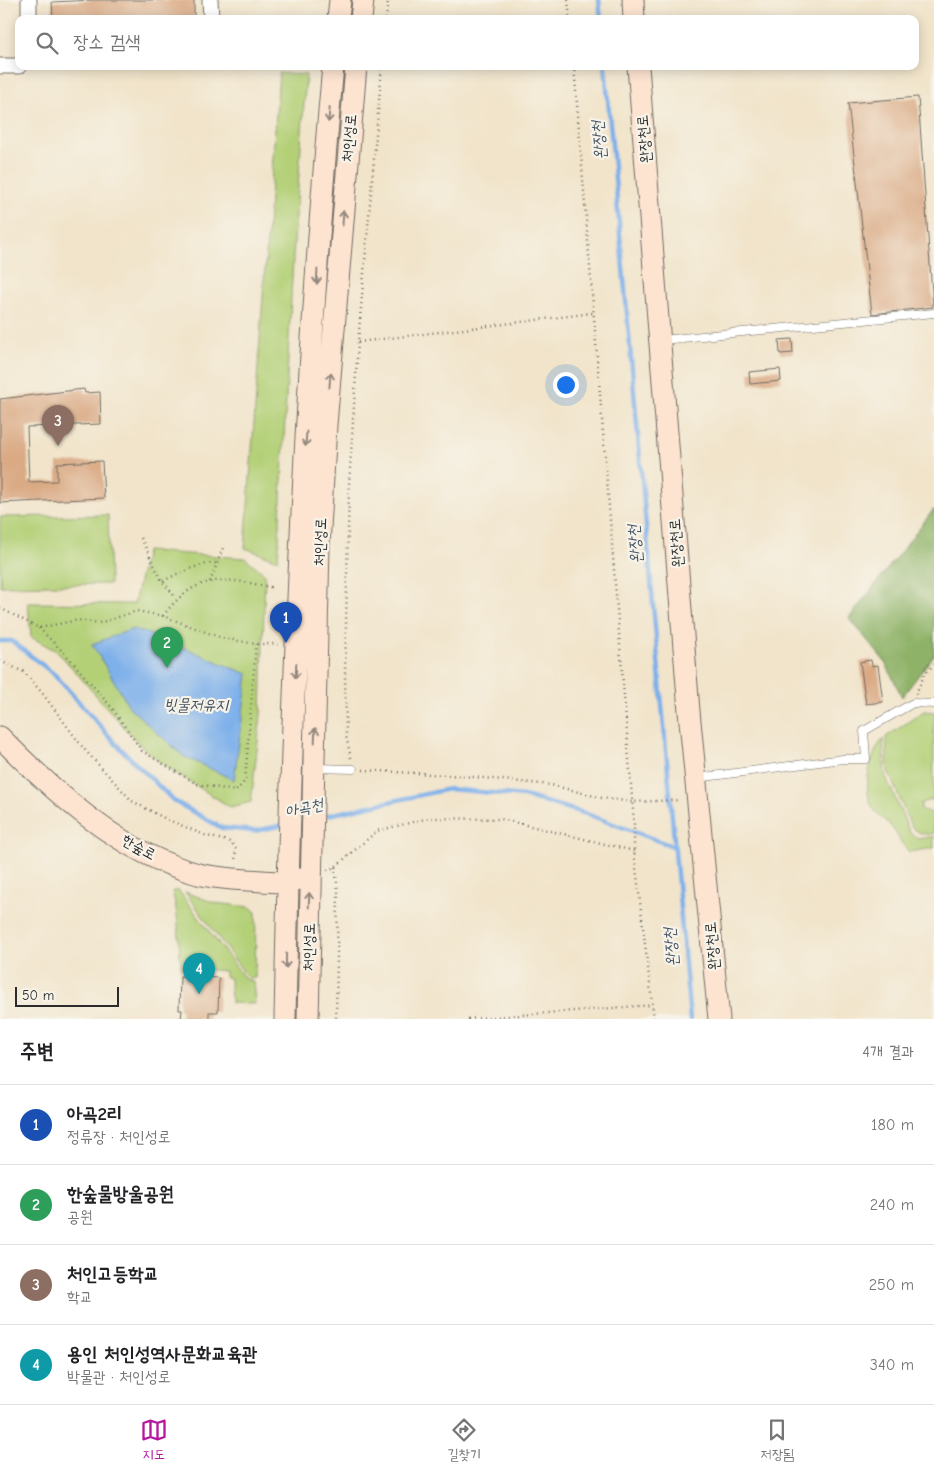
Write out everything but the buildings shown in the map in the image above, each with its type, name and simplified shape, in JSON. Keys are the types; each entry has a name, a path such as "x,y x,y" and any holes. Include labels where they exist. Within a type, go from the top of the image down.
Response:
{"main road":[{"path":"338,15 340,0"},
{"path":"361,15 363,0"},
{"path":"633,0 634,15"},
{"name":"처인성로","path":"285,1019 288,843 300,530 323,175 333,70"},
{"name":"처인성로","path":"308,1019 319,546 326,425 356,70"},
{"name":"완장천로","path":"638,70 697,778 719,1019"},
{"name":"한숲로","path":"0,737 77,808 131,844 184,869 232,879 288,883 310,876"}],"street":[{"path":"29,0 29,15"},
{"path":"210,0 211,15"},
{"path":"0,66 15,66"}],"lane":[{"path":"660,341 934,314"},
{"path":"697,778 843,759 866,759 864,731 913,703 934,704"},
{"path":"313,776 353,768"}],"path":[{"path":"386,15 388,0"},
{"path":"568,0 570,15"},
{"path":"382,70 358,342 349,485 345,672 346,736 353,768 551,785 602,798 632,802 680,800"},
{"path":"574,70 634,822 634,851 654,1019"},
{"path":"358,342 593,313"},
{"path":"141,538 163,582 176,598"},
{"path":"210,582 223,548"},
{"path":"163,582 186,569 217,563"},
{"path":"163,616 176,598 203,583 233,579 274,588"},
{"path":"0,608 39,628 70,659 106,701 142,751 197,784 236,791 245,781 256,644"},
{"path":"39,628 78,620 99,623 137,611 163,616 222,638 256,644 297,643"},
{"path":"0,661 24,672 44,694 84,749 132,801 166,819 207,836 231,842 236,849 232,879"},
{"path":"913,703 924,675 934,664"},
{"path":"310,876 335,867 377,831 429,818 501,818 634,851"},
{"path":"335,867 338,891 336,1019"},
{"path":"468,1019 652,1005"}],"green space":[{"path":"279,73 306,75 293,257 278,560 245,548"},
{"path":"934,509 934,655 902,697 885,662 849,618"},
{"path":"108,515 110,584 0,586 0,517"},
{"path":"146,551 245,558 265,574 261,715 251,802 230,807 162,764 138,743 58,652 31,637 28,603 134,604"},
{"path":"924,711 934,712 934,799 921,803 921,809 934,814 934,833 927,834 919,832 911,826 888,771 886,737"},
{"path":"883,739 885,775 910,833 918,839 934,836 934,848 909,852 894,830 873,808 869,800 867,782 871,763"},
{"path":"172,891 179,891 246,980 253,981 255,1004 231,1003 230,978 225,977 225,971 181,967 178,920"},
{"path":"185,892 215,903 250,907 256,912 255,978 248,978"}],"water":[{"name":"빗물저유지","path":"133,629 248,674 234,780 183,756 130,708 92,644"}],"waterway":[{"name":"완장천","path":"599,0 601,15"},
{"name":"완장천","path":"605,70 690,1019"},
{"name":"아곡천","path":"0,641 12,641 55,675 116,744 174,801 222,828 255,831 284,825"},
{"name":"아곡천","path":"319,817 449,789 524,796 584,813 675,847"}],"place":[{"name":"처인고등학교","path":"58,446"},
{"name":"아곡2리","path":"286,643"},
{"name":"한숲물방울공원","path":"167,668"},
{"name":"용인 처인성역사문화교육관","path":"199,994"}]}
